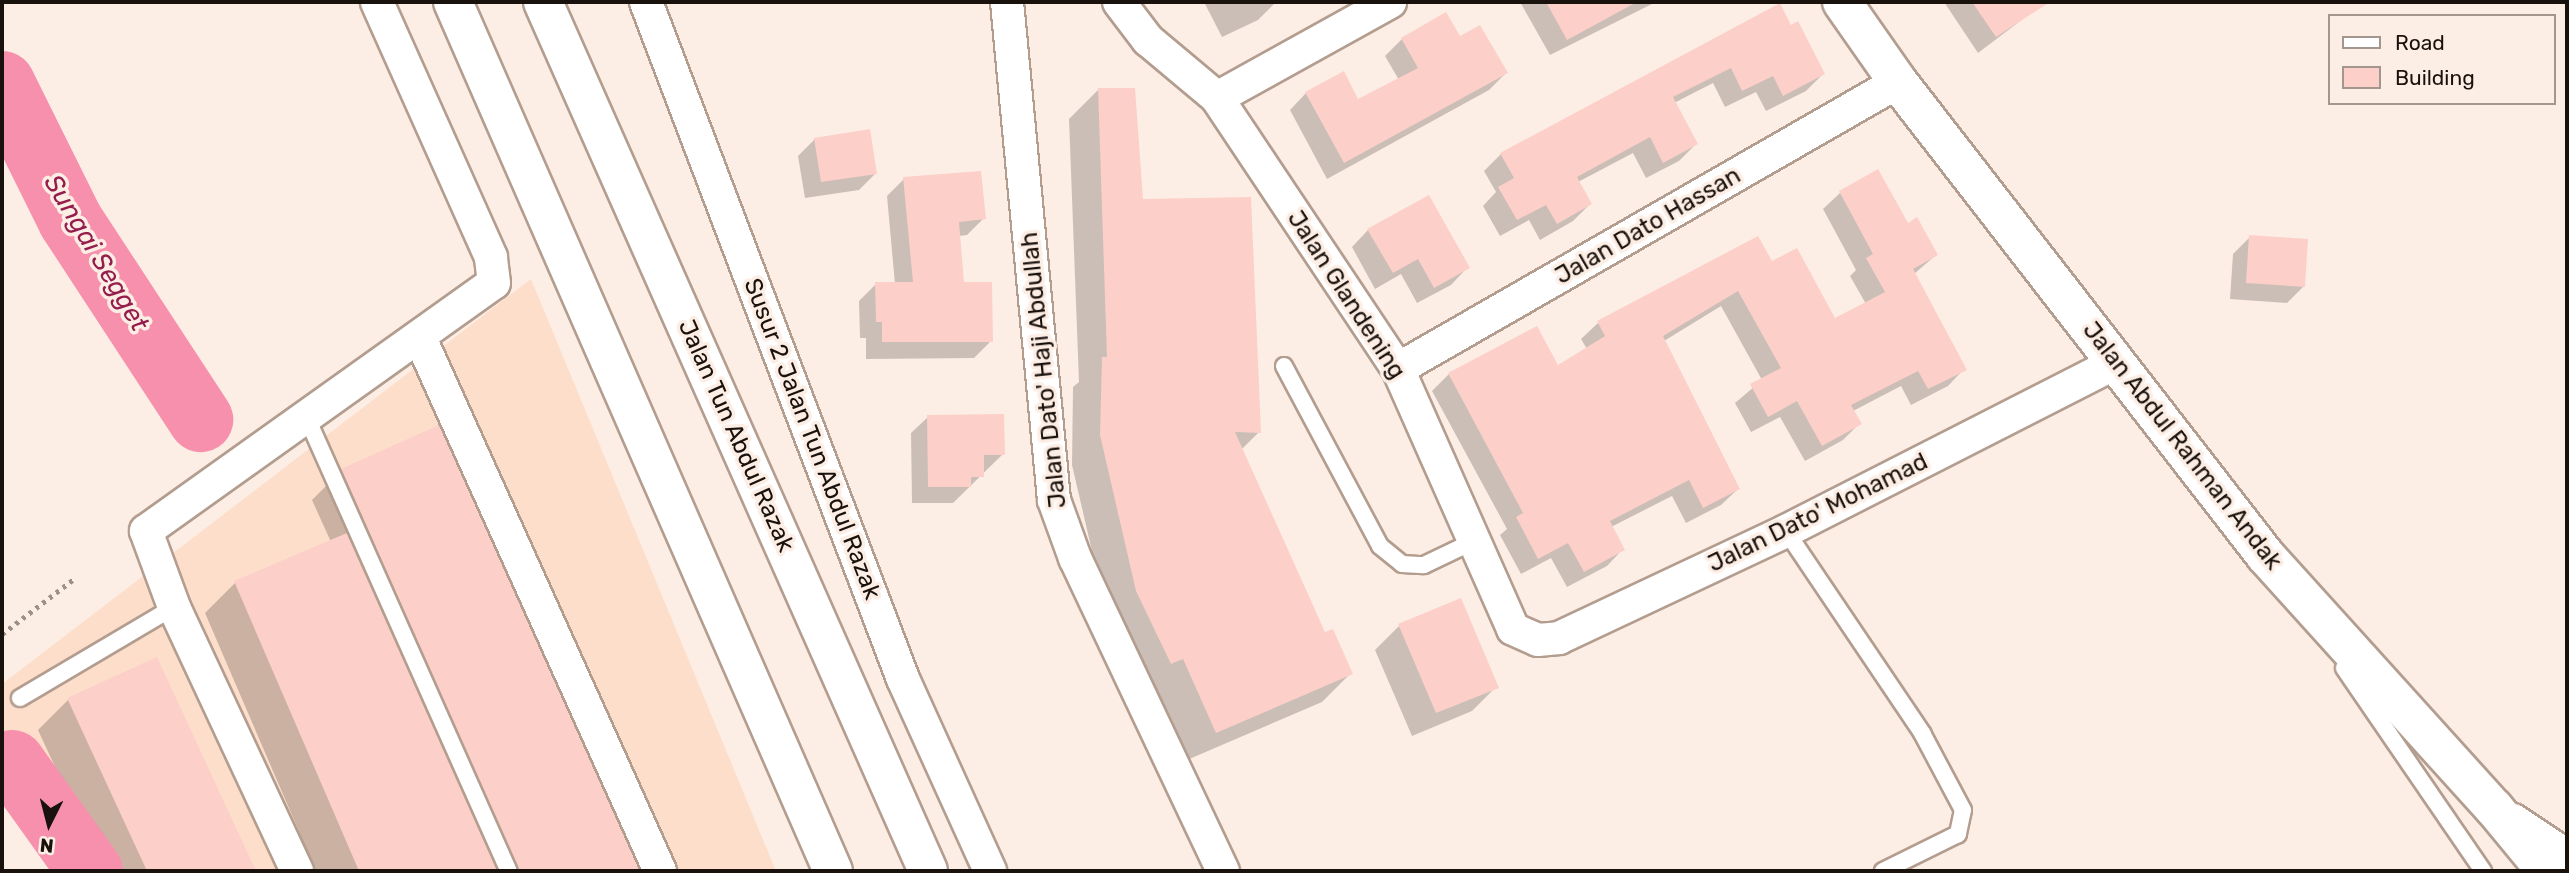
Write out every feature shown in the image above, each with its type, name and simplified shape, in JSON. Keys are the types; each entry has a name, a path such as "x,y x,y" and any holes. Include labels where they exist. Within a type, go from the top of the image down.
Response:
{"main road":[{"path":"453,2 833,871"},
{"name":"Jalan Tun Abdul Razak","path":"543,2 928,871"},
{"name":"Jalan Abdul Rahman Andak","path":"1842,2 1898,82 2265,555 2494,808 2546,871"}],"street":[{"path":"297,871 174,607 146,531 489,290 495,270 377,2"},
{"name":"Susur 2 Jalan Tun Abdul Razak","path":"646,2 903,679 990,871"},
{"name":"Jalan Dato' Haji Abdullah","path":"1007,2 1054,499 1075,558 1223,871"},
{"name":"Jalan Glandening","path":"1119,2 1148,40 1217,99 1398,369 1513,629"},
{"path":"1217,99 1390,2"},
{"name":"Jalan Dato Hassan","path":"1398,369 1898,82"},
{"path":"420,338 660,871"},
{"name":"Jalan Dato' Mohamad","path":"1513,629 1538,639 1559,638 1786,531 2117,362"},
{"path":"2494,808 2567,856"},
{"path":"2494,808 2530,871"}],"lane":[{"path":"1284,366 1380,546 1402,564 1424,565 1474,541"},
{"path":"307,418 509,871"},
{"path":"1786,531 1922,733 1963,810 1958,834 1883,871"},
{"path":"2265,555 2483,871"},
{"path":"20,698 174,607"}],"path":[{"path":"2,634 75,578"}],"shaded area":[{"path":"531,279 776,871 65,871 2,780 2,684"}],"building":[{"path":"1546,2 1637,2 1567,40"},
{"path":"1972,2 2050,2 1996,37"},
{"path":"1780,3 1791,25 1798,21 1825,74 1783,96 1773,76 1742,91 1731,68 1673,97 1698,144 1663,163 1650,137 1577,177 1592,204 1557,224 1546,205 1517,220 1498,187 1514,178 1500,153"},
{"path":"1446,12 1460,36 1480,25 1508,73 1344,163 1305,92 1344,71 1358,99 1418,68 1401,38"},
{"path":"1098,88 1135,88 1143,199 1251,197 1261,433 1235,432 1325,632 1333,629 1353,674 1216,733 1183,659 1171,664 1136,591 1100,435 1102,357 1107,357"},
{"path":"870,129 877,174 821,182 814,138"},
{"path":"1878,169 1908,223 1917,217 1938,255 1913,269 1967,370 1928,389 1918,371 1851,405 1862,424 1822,446 1797,401 1768,417 1750,384 1781,368 1738,291 1663,336 1740,489 1703,508 1689,480 1610,521 1625,550 1584,572 1568,543 1538,559 1516,517 1523,513 1448,373 1537,326 1558,365 1605,336 1597,321 1758,236 1772,261 1797,248 1835,318 1885,292 1866,258 1873,254 1839,191"},
{"path":"981,171 986,219 959,222 964,282 992,282 993,342 882,342 882,322 876,322 875,282 913,282 903,177"},
{"path":"1429,195 1470,268 1434,288 1418,259 1393,273 1367,229"},
{"path":"2249,235 2308,239 2305,287 2246,283"},
{"path":"1004,414 1005,455 984,455 984,477 971,477 971,487 928,487 927,415"},
{"path":"439,425 640,871 519,871 341,469"},
{"path":"347,533 498,871 359,871 234,581"},
{"path":"1461,598 1499,688 1436,713 1398,624"},
{"path":"157,657 256,871 147,871 67,698"}],"waterway":[{"name":"Sungai Segget","path":"2,83 70,220 200,419"},
{"name":"Sungai Segget","path":"12,762 90,871"}]}
